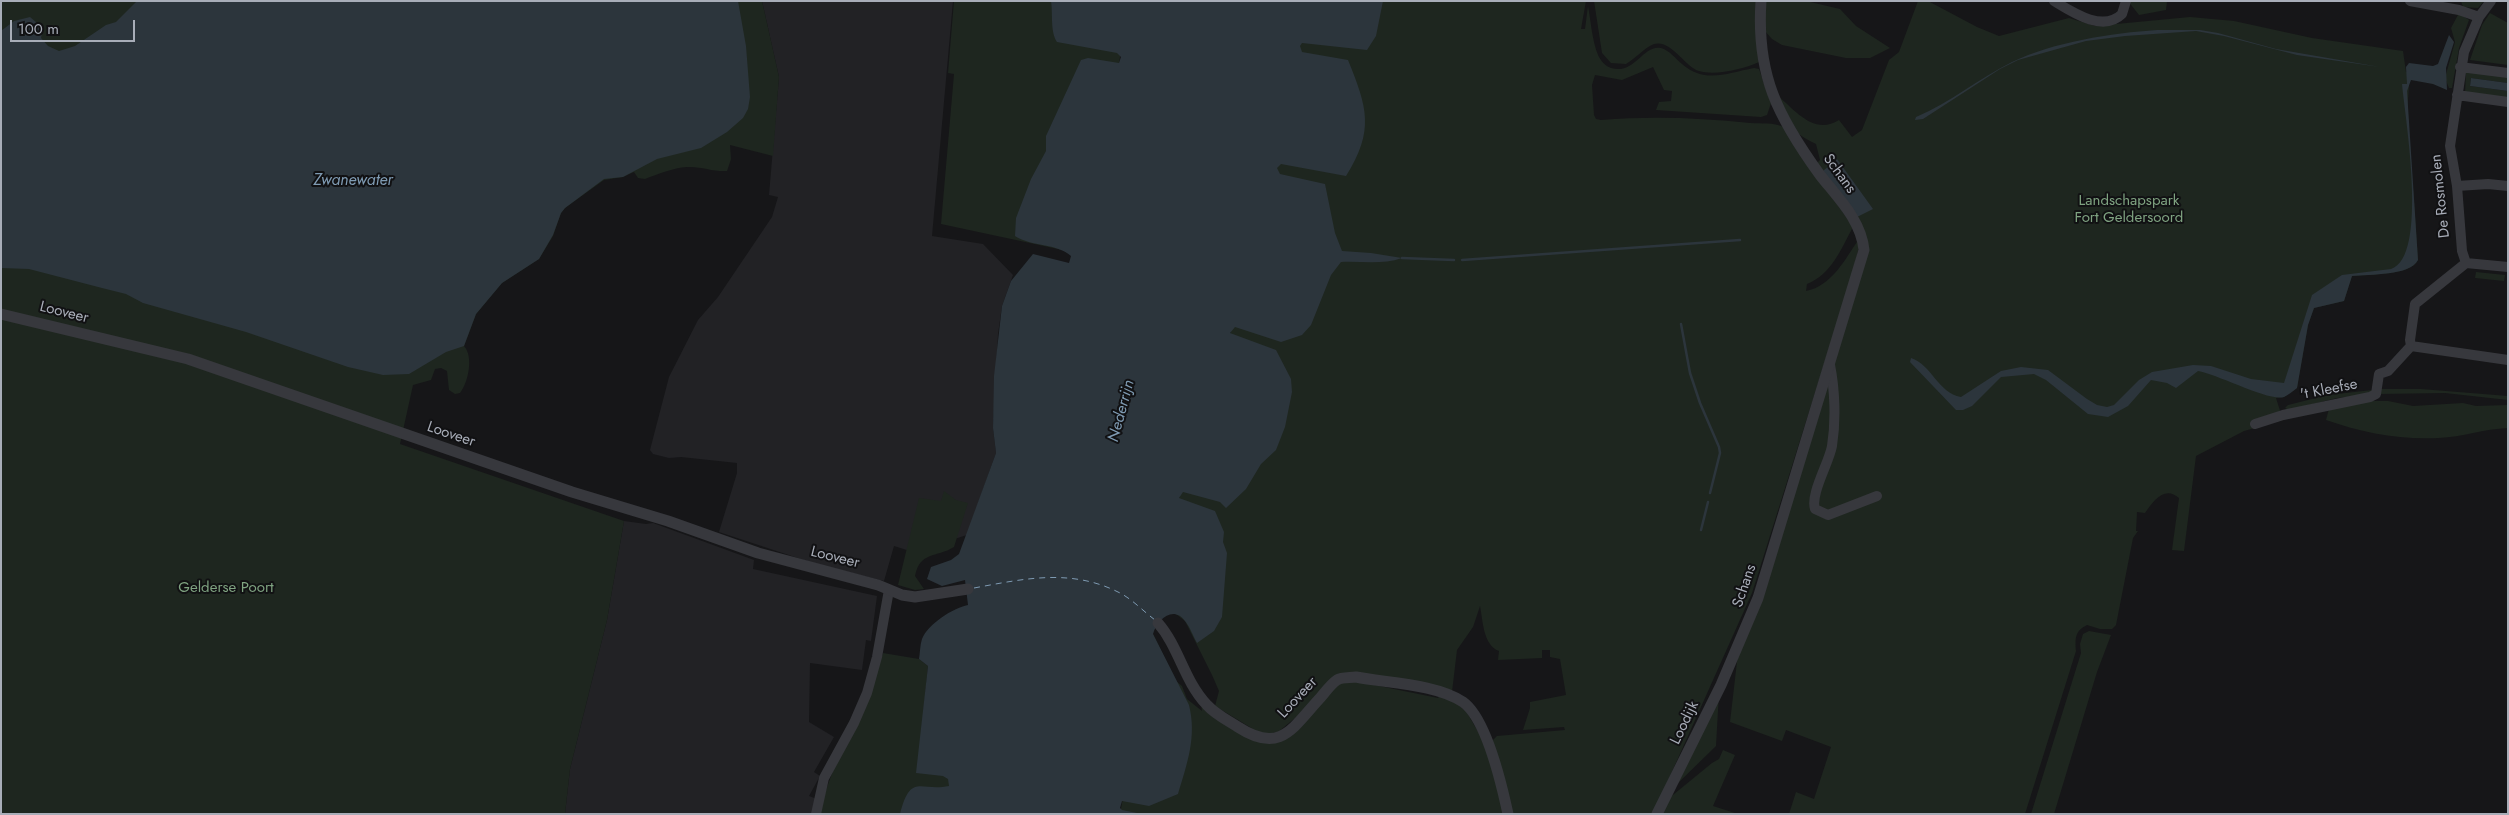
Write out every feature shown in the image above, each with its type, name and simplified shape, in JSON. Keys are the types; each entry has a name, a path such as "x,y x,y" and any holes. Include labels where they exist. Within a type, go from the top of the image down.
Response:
{"street":[{"name":"Schans","path":"1738,645 1758,598 1864,250 1863,237 1854,219 1819,174 1780,116 1772,97 1764,64 1761,1"},
{"path":"2054,1 2078,15 2096,21 2108,21 2122,14 2126,1"},
{"path":"2410,1 2459,10 2479,17"},
{"name":"De Rosmolen","path":"2466,262 2462,251 2457,186 2450,146 2460,67 2469,36 2479,17 2491,1"},
{"path":"2460,67 2508,73"},
{"path":"2457,95 2508,102"},
{"path":"2457,186 2488,184 2508,186"},
{"path":"2508,267 2466,262 2415,304 2410,340 2411,346 2508,360"},
{"name":"Looveer","path":"1,314 188,359 634,514 758,553 878,585 914,597 968,589"},
{"name":"'t Kleefse","path":"2255,424 2284,415 2370,397 2376,394 2379,374 2388,372 2411,346"},
{"name":"Schans","path":"1830,365 1834,382 1832,448 1814,505 1820,512 1828,514 1877,496"},
{"path":"816,814 824,778 854,723 867,693 889,590"},
{"name":"Looveer","path":"1158,623 1166,633 1190,682 1208,706 1248,733 1265,740 1278,738 1289,731 1332,684 1343,678 1356,677 1431,690 1455,698 1471,711 1486,736 1501,781 1508,814"},
{"name":"Loodijk","path":"1657,814 1738,645"}],"shaded area":[{"path":"762,1 953,1 932,236 983,244 1013,275 1002,306 998,334 993,428 996,453 967,535 913,552 894,546 884,581 816,564 719,532 737,473 737,463 681,457 669,458 653,454 650,450 669,377 698,320 718,297 772,217 778,197 769,195 779,77"},
{"path":"624,521 653,523 754,560 753,569 877,596 871,641 866,640 862,670 810,663 809,722 834,737 814,772 820,776 809,796 817,799 814,814 565,814 570,769 607,620"}],"green space":[{"name":"Gelderse Poort","path":"1,1 762,1 779,77 773,156 730,145 731,159 727,171 687,167 671,170 645,179 638,178 634,172 623,177 604,180 565,208 561,213 553,236 539,259 502,283 476,314 464,346 469,357 469,370 460,393 455,394 449,390 447,371 441,368 435,369 431,380 413,385 400,444 624,521 607,620 570,769 565,814 1,814"},
{"path":"954,1 1128,1 1119,64 1072,252 941,224 954,74 948,73"},
{"path":"1308,1 1586,1 1581,29 1585,29 1588,6 1598,55 1603,63 1611,68 1619,69 1626,67 1633,64 1649,50 1661,48 1699,74 1716,75 1754,68 1759,69 1771,103 1767,115 1761,117 1656,110 1659,102 1671,101 1672,91 1664,90 1653,67 1622,80 1595,75 1592,85 1594,115 1596,119 1601,120 1639,118 1694,119 1780,125 1784,127 1853,227 1835,260 1816,280 1807,284 1806,291 1823,284 1831,278 1859,239 1860,242 1853,272 1752,593 1653,814 1510,814 1491,742 1497,736 1565,730 1564,727 1523,730 1530,702 1566,695 1560,659 1550,657 1550,650 1542,650 1542,658 1498,660 1499,651 1490,644 1487,638 1480,606 1473,627 1457,650 1452,692 1351,672 1278,732 1263,735 1215,706 1219,691 1185,621 1176,614 1179,498 1230,334 1276,170"},
{"path":"1594,1 1758,1 1759,62 1729,71 1713,73 1699,71 1688,64 1672,49 1660,44 1654,44 1626,64 1611,63 1602,53"},
{"path":"1765,1 1806,1 1840,9 1856,26 1890,48 1870,58 1846,58 1782,45 1772,39 1764,30"},
{"name":"Landschapspark Fort Geldersoord","path":"1918,1 1928,1 1977,27 1999,36 2069,18 2095,26 2190,17 2234,21 2312,38 2403,51 2406,72 2409,73 2408,114 2418,260 2414,265 2398,272 2352,276 2344,301 2314,308 2308,325 2297,388 2284,397 2276,398 2283,420 2244,431 2196,456 2184,551 2172,550 2179,498 2174,494 2164,494 2145,513 2137,512 2136,531 2138,531 2133,538 2116,625 2112,629 2100,629 2087,625 2078,632 2076,651 2025,814 1789,814 1796,792 1814,799 1831,747 1786,730 1782,741 1730,722 1738,653 1867,247 1817,163 1820,160 1816,144 1800,135 1791,125 1777,95 1798,114 1813,123 1821,125 1830,124 1839,120 1852,137 1862,130 1889,60 1899,52"},
{"path":"2128,1 2167,1 2166,10 2139,15"},
{"path":"2461,1 2484,1 2478,8 2463,7"},
{"path":"2459,13 2469,20 2459,48 2452,88 2449,88 2445,78 2455,42 2451,28"},
{"path":"2490,13 2508,23 2508,65 2470,60 2482,25"},
{"path":"2466,72 2508,75 2508,83 2471,78 2470,86 2508,91 2508,98 2465,93"},
{"path":"2476,272 2505,275 2504,281 2475,278"},
{"path":"2381,389 2421,389 2508,396 2508,400 2445,393 2380,394 2337,398 2289,410 2285,408 2288,405 2328,395"},
{"path":"2370,401 2388,401 2413,406 2463,403 2476,406 2508,405 2508,428 2448,437 2410,438 2367,432 2326,420 2329,409"},
{"path":"944,491 956,500 968,503 954,547 930,556 921,562 915,576 924,589 915,590 898,585 919,498 941,501"},
{"path":"2089,631 2111,635 2097,672 2054,814 2031,814 2081,653 2080,644 2083,634"},
{"path":"1153,634 1176,681 1182,686 1187,699 1202,711 1201,704 1270,742 1339,683 1350,680 1451,699 1466,711 1487,747 1504,814 1120,814"},
{"path":"883,653 919,659 928,666 923,718 956,723 947,814 819,814 832,773"},
{"path":"1719,693 1716,746 1673,788"},
{"path":"1723,750 1735,755 1713,806 1738,814 1660,814 1668,799 1719,759"}],"water":[{"name":"Zwanewater","path":"137,1 738,1 746,46 750,97 748,109 743,118 727,132 701,148 657,159 623,177 604,179 565,208 561,213 553,235 539,259 502,283 476,314 464,346 446,352 409,374 383,375 348,367 246,332 143,303 126,294 29,269 1,268 1,31 14,21 30,17 43,28 41,38 48,46 59,51 75,46 106,25 116,22"},
{"name":"Nederrijn","path":"1051,1 1383,1 1376,36 1367,50 1302,43 1300,46 1302,52 1348,60 1360,91 1365,118 1364,131 1355,160 1346,176 1281,164 1277,168 1280,174 1325,184 1335,233 1342,251 1402,258 1379,262 1341,262 1331,275 1311,325 1302,335 1281,342 1235,327 1230,333 1276,350 1291,379 1292,392 1285,427 1276,450 1261,464 1246,489 1226,508 1220,502 1183,492 1179,498 1215,511 1224,532 1223,542 1227,553 1222,617 1214,631 1197,643 1185,621 1176,614 1171,614 1158,624 1153,634 1189,705 1191,717 1190,750 1178,794 1149,806 1122,801 1120,808 1122,810 1142,814 900,814 908,793 913,788 918,786 949,786 948,779 943,776 916,773 928,666 919,659 920,646 925,633 935,622 948,613 968,605 965,580 942,586 927,579 931,567 951,560 959,554 996,453 993,428 994,376 1002,306 1011,281 1033,254 1069,263 1071,256 1058,249 1029,242 1015,236 1016,218 1031,179 1046,151 1046,136 1081,60 1088,58 1119,63 1121,57 1117,53 1057,42 1053,28"},
{"path":"2157,30 2200,30 2218,33 2276,49 2380,67 2297,55 2224,36 2196,31 2125,36 2086,41 2018,60 2000,69 1923,119 1915,120 1916,117 1941,105 2000,68 2028,55 2083,40 2121,33"},
{"path":"2449,35 2454,42 2446,68 2447,90 2433,84 2411,80 2407,91 2418,260 2414,265 2398,272 2352,276 2344,301 2314,308 2308,325 2297,388 2286,396 2277,397 2256,392 2198,371 2176,388 2167,383 2151,380 2128,406 2108,417 2088,414 2046,380 2034,374 2001,377 1972,406 1963,410 1956,410 1910,362 1911,358 1924,366 1946,390 1961,397 2001,371 2021,367 2048,370 2087,399 2097,405 2107,407 2114,405 2139,380 2152,372 2193,365 2211,366 2251,379 2284,383 2312,295 2342,275 2391,269 2403,259 2409,240 2412,214 2412,184 2402,84 2407,84 2406,67 2409,63 2433,66 2438,64"},
{"path":"2471,78 2508,83 2508,91 2470,86"},
{"path":"1837,159 1873,209 1857,217 1823,171"}],"waterway":[{"path":"1462,260 1740,240"},
{"path":"1402,258 1454,260"},
{"path":"1681,324 1690,373 1700,403 1719,447 1720,453 1710,493"},
{"path":"1701,530 1708,502"}],"ferry route":[{"path":"974,588 1028,579 1064,578 1082,580 1118,592 1155,620"}]}
